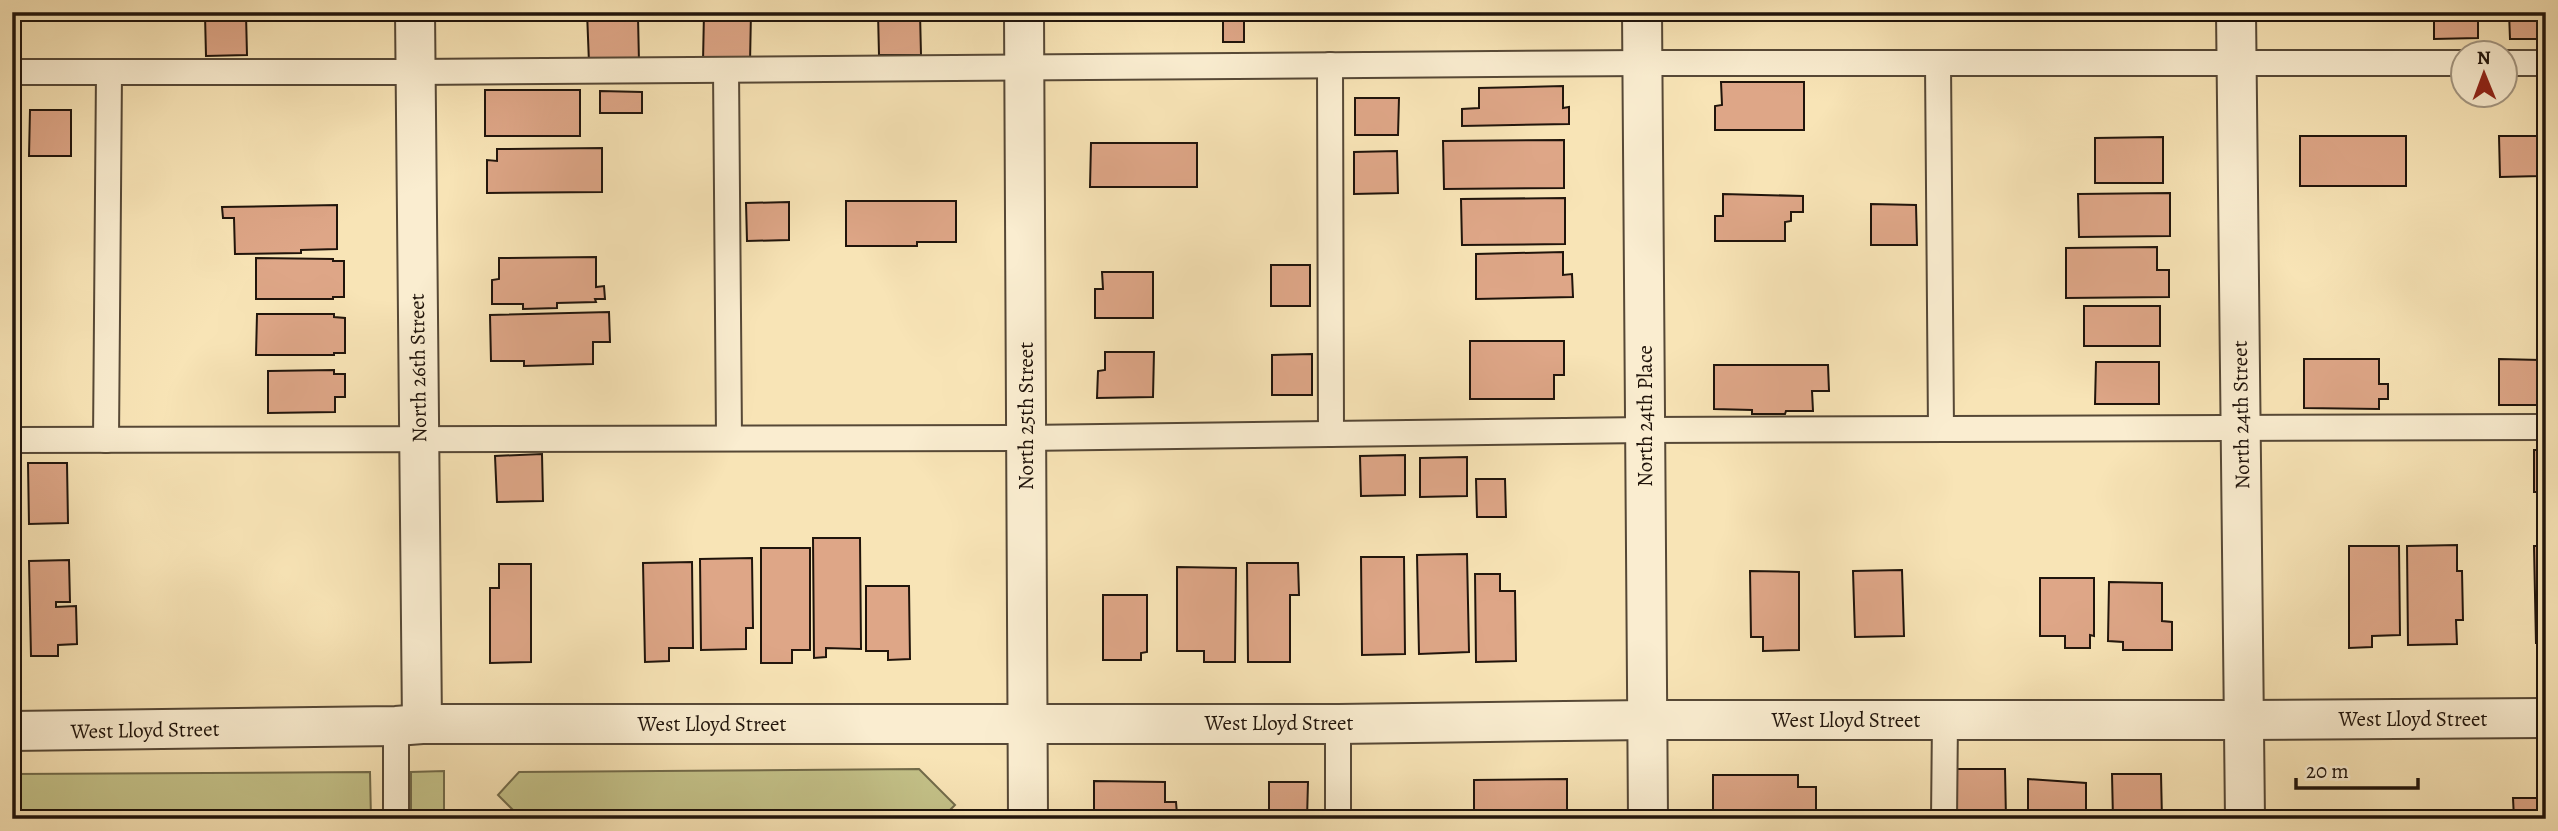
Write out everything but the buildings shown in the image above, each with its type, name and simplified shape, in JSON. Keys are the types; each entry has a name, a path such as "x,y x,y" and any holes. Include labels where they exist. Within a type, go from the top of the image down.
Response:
{"street":[{"name":"North 26th Street","path":"409,725 419,439 415,12"},
{"name":"North 25th Street","path":"1024,12 1028,819"},
{"name":"North 24th Place","path":"1642,12 1648,819"},
{"name":"North 24th Street","path":"2236,12 2245,819"},
{"name":"West Lloyd Street","path":"12,731 409,725 2546,718"}],"lane":[{"path":"12,72 415,72 1643,63 2450,63"},
{"path":"2520,63 2546,63"},
{"path":"1938,64 1941,429"},
{"path":"1331,65 1331,434"},
{"path":"726,70 729,437"},
{"path":"106,440 109,72"},
{"path":"12,440 1025,438 1645,430 2546,427"},
{"path":"1944,819 1945,720"},
{"path":"1338,724 1338,819"},
{"path":"396,819 409,725"}],"shaded area":[{"path":"919,769 955,805 941,819 584,819 577,812 570,819 522,819 498,795 519,772"},
{"path":"444,771 444,819 411,819 411,772"},
{"path":"370,772 371,819 12,819 12,774"}]}
